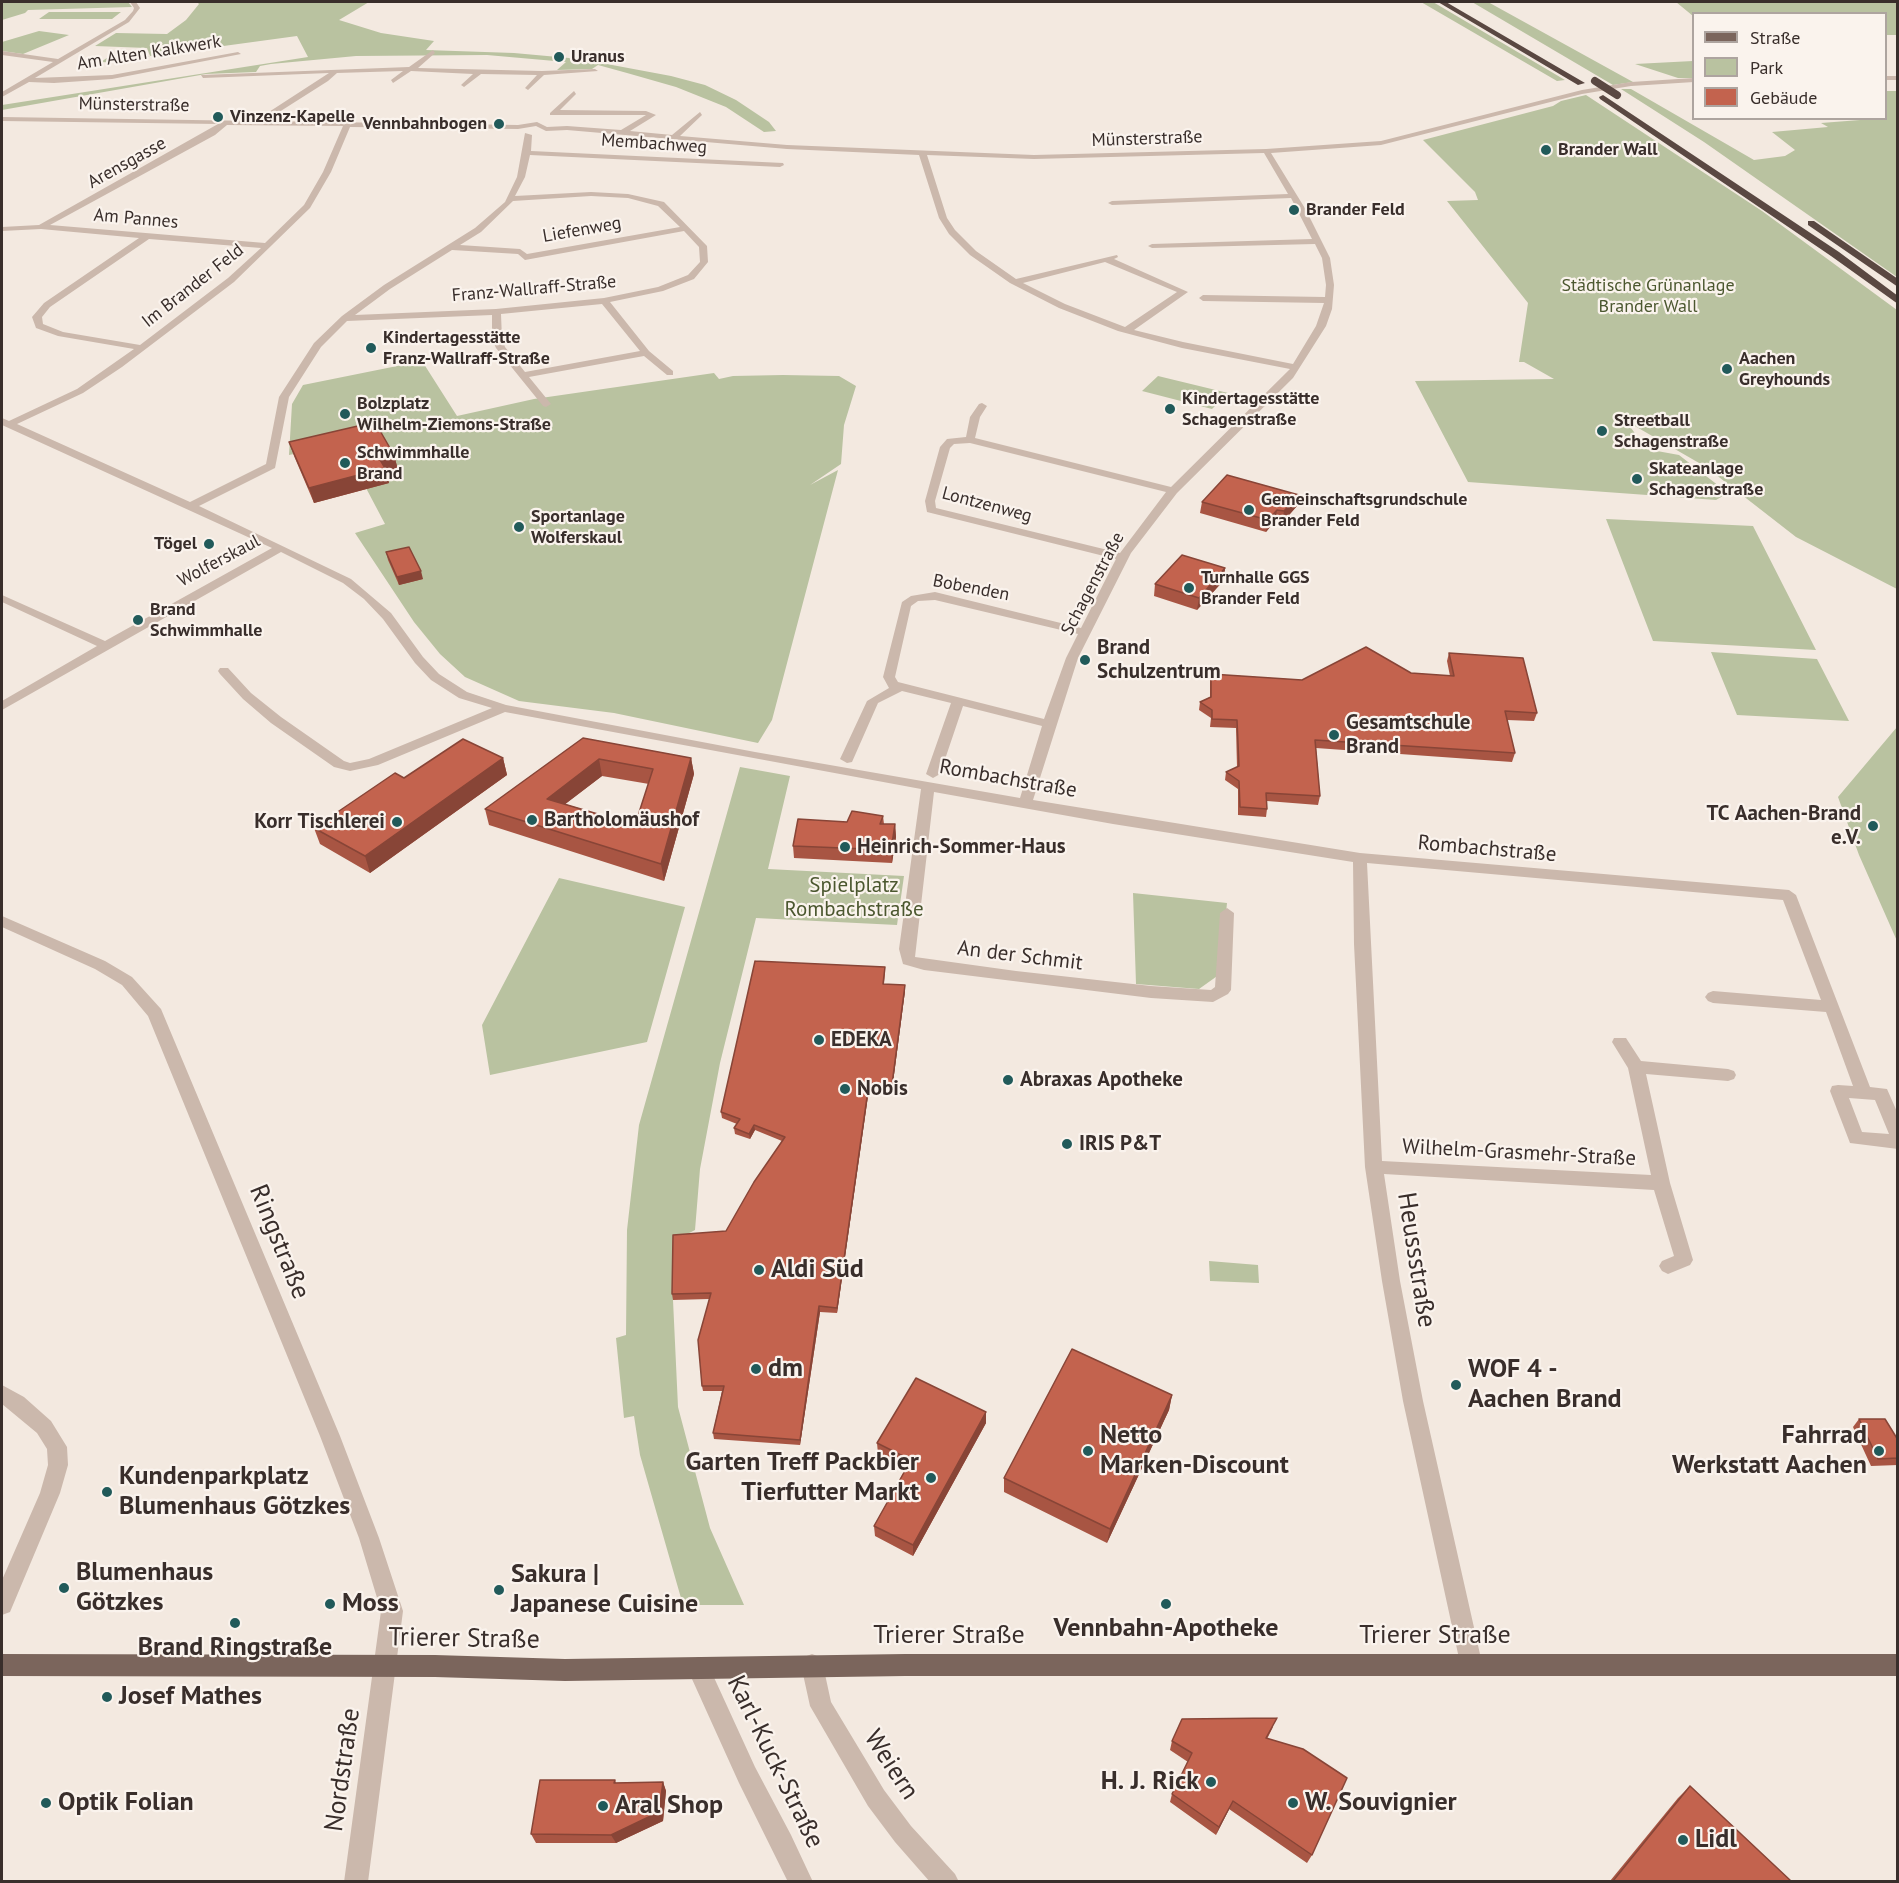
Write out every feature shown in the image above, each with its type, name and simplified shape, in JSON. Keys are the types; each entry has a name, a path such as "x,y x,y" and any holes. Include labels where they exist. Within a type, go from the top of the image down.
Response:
{"highway":[{"path":"1442,2 1603,97 1835,254 1898,301"},
{"path":"1457,2 1616,91 1687,141"},
{"path":"1806,220 1898,284"}],"main road":[{"name":"Trierer Straße","path":"2,1665 565,1670 812,1665 1471,1663 1898,1665"}],"street":[{"path":"2,95 127,21 136,12 137,8 133,2"},
{"path":"393,81 433,52"},
{"path":"2,53 60,61"},
{"name":"Am Alten Kalkwerk","path":"29,80 112,78 238,54"},
{"path":"203,75 411,69 542,73 595,71"},
{"path":"258,122 330,77 335,71"},
{"path":"464,85 479,72"},
{"path":"528,88 542,73"},
{"path":"222,81 231,75"},
{"name":"Münsterstraße","path":"528,135 546,129 567,128 787,147 1034,157 1266,151 1398,140 1546,100 1692,80"},
{"name":"Münsterstraße","path":"2,119 518,127 537,124 556,111 574,93"},
{"path":"556,111 652,115 621,133"},
{"path":"674,137 700,114"},
{"name":"Arensgasse","path":"41,227 212,133 226,122"},
{"name":"Im Brander Feld","path":"6,423 80,391 231,280 291,224 318,189 348,123"},
{"name":"Münsterstraße","path":"537,124 546,129"},
{"path":"189,507 271,466 284,397 317,345 345,318 387,287 486,224 511,199 521,177 527,153 528,135 517,132 515,129 518,127"},
{"name":"Schagenstraße","path":"1025,803 1072,658 1123,557 1150,518 1173,491 1290,376 1321,326 1330,300 1329,268 1318,241 1266,151"},
{"name":"Membachweg","path":"527,153 780,165"},
{"path":"923,154 944,218 952,232 973,253 1015,282 1062,306 1127,330 1182,345 1295,367"},
{"name":"Franz-Wallraff-Straße","path":"345,318 496,312 604,301 660,289 691,277 704,262 703,246 661,204 628,196 591,194 511,199"},
{"path":"1112,203 1293,196"},
{"name":"Am Pannes","path":"2,229 41,227 268,246"},
{"name":"Liefenweg","path":"452,247 520,252 525,257 684,229"},
{"path":"141,348 61,334 39,326 38,317 47,305 146,237"},
{"path":"1152,246 1318,241"},
{"path":"1015,282 1118,256 1120,253"},
{"path":"1106,259 1184,292 1127,330"},
{"path":"1203,298 1330,300"},
{"path":"604,301 646,353 670,373"},
{"path":"496,312 497,339 506,355 546,404"},
{"path":"523,375 646,353"},
{"path":"982,406 975,417 970,440 1173,491"},
{"name":"Wolferskaul","path":"6,423 281,548"},
{"name":"Lontzenweg","path":"970,440 951,441 945,447 930,501 931,510 1123,557"},
{"name":"Wolferskaul","path":"2,706 179,603 281,548"},
{"name":"Rombachstraße","path":"281,548 347,581 368,597 387,616 419,660 442,682 463,695 504,708 930,780 1025,803 1113,819 1360,858 1789,895 1830,1007"},
{"name":"Bobenden","path":"898,688 893,685 889,677 904,609 910,600 919,597 935,597 1084,632"},
{"path":"2,598 107,646"},
{"path":"224,671 247,696 276,720 339,764 350,767 373,762 504,708"},
{"path":"847,759 873,701 898,688 1049,724"},
{"path":"930,780 958,703"},
{"name":"An der Schmit","path":"930,780 907,949 908,960 924,965 1016,978 1213,996 1223,990 1227,913"},
{"name":"Heussstraße","path":"1360,858 1362,944 1374,1167 1391,1281 1413,1401 1471,1663"},
{"name":"Ringstraße","path":"4,925 100,965 127,981 144,998 159,1021 330,1436 369,1538 392,1611 386,1667"},
{"path":"1713,997 1830,1007 1864,1093"},
{"name":"Wilhelm-Grasmehr-Straße","path":"1620,1042 1636,1067 1661,1183 1684,1260 1668,1266"},
{"path":"1636,1067 1728,1075"},
{"path":"1898,1135 1881,1094 1839,1091 1856,1138 1898,1142"},
{"name":"Wilhelm-Grasmehr-Straße","path":"1374,1167 1661,1183"},
{"path":"2,1395 17,1403 44,1427 57,1447 58,1465 50,1493 2,1604"},
{"name":"Weiern","path":"812,1665 821,1706 876,1798 903,1834 947,1881"},
{"name":"Nordstraße","path":"356,1881 386,1667"},
{"name":"Karl-Kuck-Straße","path":"698,1668 747,1775 801,1881"}],"green space":[{"path":"2,2 128,2 132,7 28,10 2,20"},
{"path":"197,2 369,2 339,20 381,33 434,41 426,50 514,53 580,59 671,76 705,85 736,100 769,122 776,131 764,132 726,107 676,87 598,65 592,69 557,70 566,62 487,55 356,56 271,64 260,66 256,72 206,74 2,110 2,105 308,57 297,36 150,56 147,48 95,46 116,33 167,34 186,20 199,4"},
{"path":"1421,2 1433,2 1565,80 1557,81"},
{"path":"1472,2 1488,2 1633,82 1613,85"},
{"path":"1676,2 1897,2 1897,35 1887,35 1887,12 1692,12 1692,15"},
{"path":"49,12 121,12 112,19 39,19"},
{"path":"39,31 69,35 23,54 2,51 2,42"},
{"path":"111,55 150,56 121,63 101,62"},
{"path":"1692,61 1692,78 1678,78 1635,64"},
{"path":"1621,89 1631,89 1754,160 1785,156 1795,150 1772,132 1828,127 1821,123 1887,120 1887,91 1897,91 1897,277 1704,142"},
{"name":"Städtische Grünanlage Brander Wall","path":"1586,95 1762,211 1897,310 1897,589 1796,537 1706,467 1614,414 1629,425 1646,449 1679,455 1728,493 1716,500 1468,482 1415,381 1554,379 1524,362 1519,362 1528,303 1447,201 1478,200 1475,192 1423,140 1553,106 1561,101"},
{"path":"422,361 457,416 534,399 714,373 719,379 733,376 839,376 856,386 844,425 841,464 810,485 838,470 772,720 758,743 614,713 519,701 465,677 440,654 414,622 355,533 385,524 366,488 383,473 379,436 289,455 292,404 303,385"},
{"path":"1158,376 1228,393 1212,409 1142,391"},
{"path":"1606,519 1753,526 1816,650 1653,641"},
{"path":"1711,652 1817,659 1849,721 1737,715"},
{"name":"TC Aachen-Brand e.V.","path":"1897,727 1897,941 1859,855 1838,797"},
{"name":"Spielplatz Rombachstraße","path":"740,767 790,776 768,869 904,876 897,925 756,918 720,1063 700,1169 695,1230 674,1241 673,1300 678,1407 710,1528 744,1605 683,1605 640,1455 634,1416 624,1418 616,1338 626,1335 627,1230 639,1125"},
{"path":"559,878 685,907 647,1042 490,1075 482,1025"},
{"path":"1133,893 1227,903 1220,974 1199,989 1136,984"},
{"path":"1209,1261 1258,1265 1259,1283 1210,1281"}],"building":[{"name":"Schwimmhalle Brand","path":"375,422 394,455 379,458 385,468 309,488 289,442"},
{"path":"1227,475 1299,495 1284,511 1277,510 1268,520 1202,502"},
{"path":"409,547 421,571 397,577 386,552"},
{"path":"1182,555 1225,568 1199,598 1155,584"},
{"name":"Gesamtschule Brand","path":"1366,647 1411,673 1454,676 1449,653 1523,658 1537,713 1505,711 1515,753 1315,740 1320,796 1266,793 1267,809 1240,807 1239,781 1226,772 1239,766 1237,720 1212,719 1212,710 1200,702 1211,697 1211,674 1302,680"},
{"path":"583,738 691,758 661,864 485,809","holes":["599,759 653,769 635,825 547,799"]},
{"path":"463,739 503,758 365,856 314,828 395,773 404,778"},
{"path":"852,811 883,816 880,824 895,824 891,850 793,846 798,819 847,822"},
{"path":"755,961 885,967 883,984 905,985 892,1084 869,1083 837,1308 819,1306 800,1440 713,1433 724,1386 702,1386 698,1340 711,1293 672,1294 673,1235 726,1231 754,1182 785,1137 754,1125 749,1134 734,1128 740,1119 721,1112"},
{"name":"Netto Marken-Discount","path":"1072,1349 1172,1395 1110,1529 1004,1478"},
{"name":"Garten Treff Packbier Tierfutter Markt","path":"916,1378 986,1412 913,1545 874,1526 911,1460 877,1443"},
{"path":"1859,1419 1885,1419 1898,1440 1898,1458 1878,1459"},
{"path":"1277,1718 1266,1738 1303,1749 1347,1778 1312,1855 1233,1801 1219,1827 1172,1794 1192,1753 1172,1741 1182,1719"},
{"name":"Aral Shop","path":"540,1780 663,1782 659,1812 611,1835 531,1834"},
{"name":"Lidl","path":"1690,1786 1791,1881 1613,1881"}],"place":[{"name":"Uranus","path":"559,57"},
{"name":"Vinzenz-Kapelle","path":"218,117"},
{"name":"Vennbahnbogen","path":"499,124"},
{"name":"Brander Wall","path":"1546,150"},
{"name":"Brander Feld","path":"1294,210"},
{"name":"Kindertagesstätte Franz-Wallraff-Straße","path":"371,348"},
{"name":"Aachen Greyhounds","path":"1727,369"},
{"name":"Kindertagesstätte Schagenstraße","path":"1170,409"},
{"name":"Bolzplatz Wilhelm-Ziemons-Straße","path":"345,414"},
{"name":"Streetball Schagenstraße","path":"1602,431"},
{"name":"Schwimmhalle Brand","path":"345,463"},
{"name":"Skateanlage Schagenstraße","path":"1637,479"},
{"name":"Gemeinschaftsgrundschule Brander Feld","path":"1249,510"},
{"name":"Sportanlage Wolferskaul","path":"519,527"},
{"name":"Tögel","path":"209,544"},
{"name":"Turnhalle GGS Brander Feld","path":"1189,588"},
{"name":"Brand Schwimmhalle","path":"138,620"},
{"name":"Brand Schulzentrum","path":"1085,660"},
{"name":"Gesamtschule Brand","path":"1334,735"},
{"name":"Bartholomäushof","path":"532,820"},
{"name":"Korr Tischlerei","path":"397,822"},
{"name":"TC Aachen-Brand e.V.","path":"1873,826"},
{"name":"Heinrich-Sommer-Haus","path":"845,847"},
{"name":"EDEKA","path":"819,1040"},
{"name":"Abraxas Apotheke","path":"1008,1080"},
{"name":"Nobis","path":"845,1089"},
{"name":"IRIS P&T","path":"1067,1144"},
{"name":"Aldi Süd","path":"759,1270"},
{"name":"dm","path":"756,1369"},
{"name":"WOF 4 - Aachen Brand","path":"1456,1385"},
{"name":"Netto Marken-Discount","path":"1088,1451"},
{"name":"Fahrrad Werkstatt Aachen","path":"1879,1451"},
{"name":"Garten Treff Packbier Tierfutter Markt","path":"931,1478"},
{"name":"Kundenparkplatz Blumenhaus Götzkes","path":"107,1492"},
{"name":"Blumenhaus Götzkes","path":"64,1588"},
{"name":"Sakura | Japanese Cuisine","path":"499,1590"},
{"name":"Moss","path":"330,1604"},
{"name":"Vennbahn-Apotheke","path":"1166,1604"},
{"name":"Brand Ringstraße","path":"235,1623"},
{"name":"Josef Mathes","path":"107,1697"},
{"name":"H. J. Rick","path":"1211,1782"},
{"name":"Optik Folian","path":"46,1803"},
{"name":"W. Souvignier","path":"1293,1803"},
{"name":"Aral Shop","path":"603,1806"},
{"name":"Lidl","path":"1683,1840"}]}
